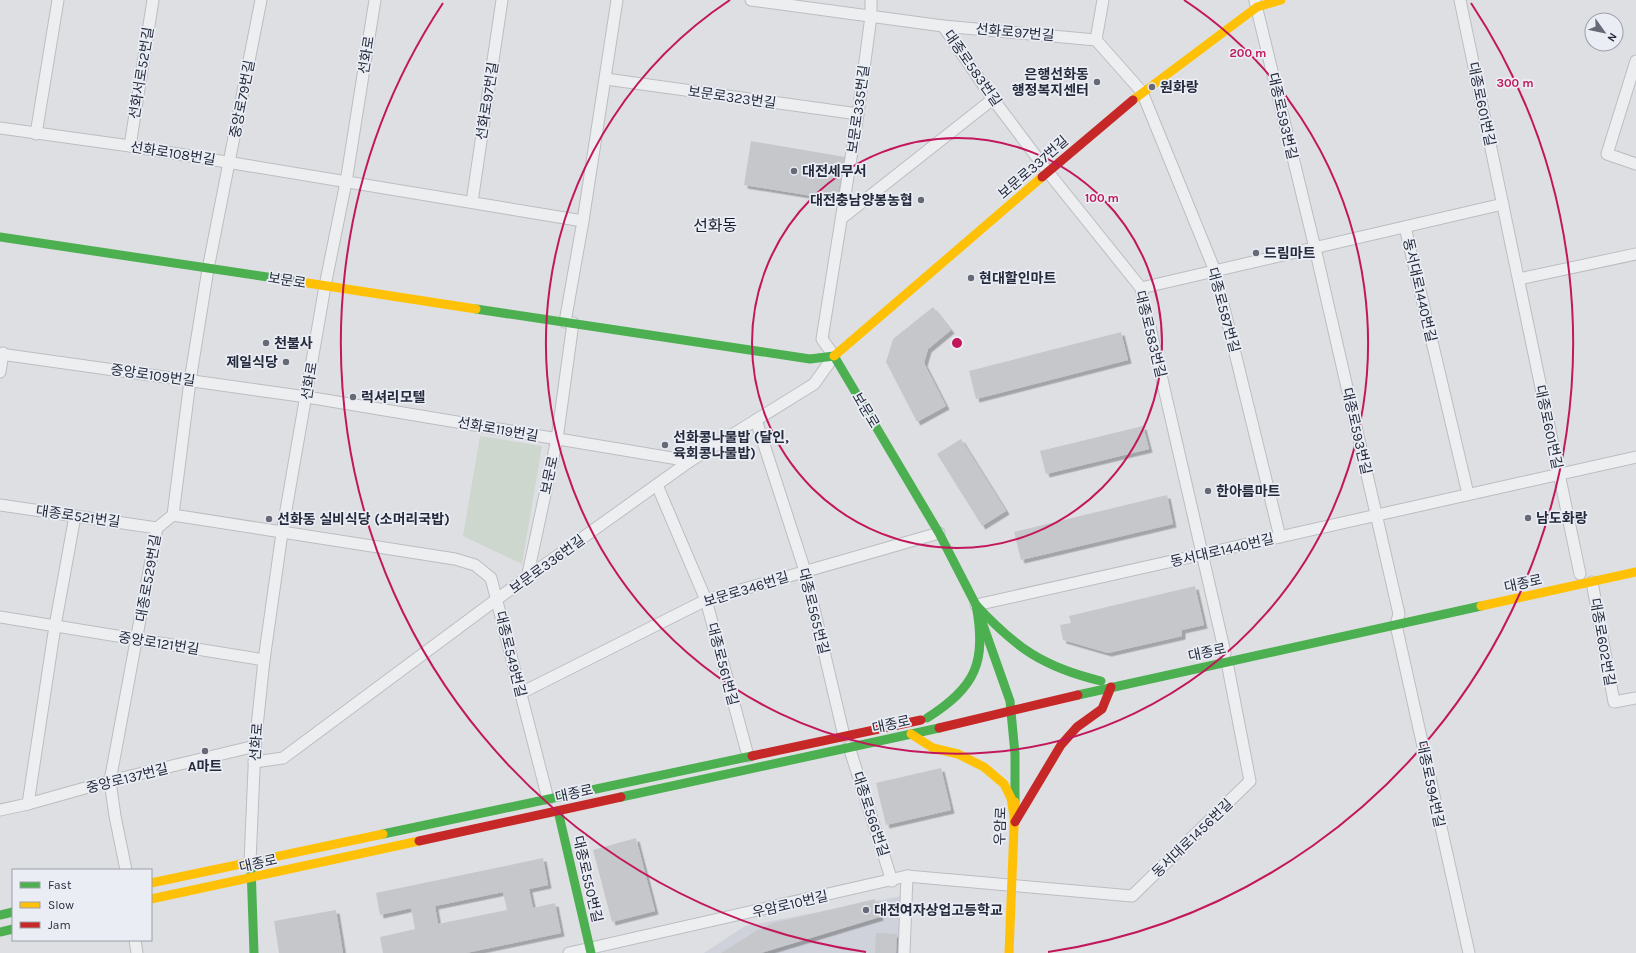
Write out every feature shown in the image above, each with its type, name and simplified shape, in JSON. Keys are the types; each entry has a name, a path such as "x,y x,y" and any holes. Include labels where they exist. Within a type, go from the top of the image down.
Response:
{"main road":[{"path":"1256,4 1281,0"},
{"name":"보문로337번길","path":"834,356 1142,92 1256,4"},
{"name":"보문로","path":"0,237 810,359 834,356 939,533 976,605 1010,701"},
{"name":"대종로","path":"152,900 1011,712 1226,658 1397,620 1583,576 1636,572"},
{"name":"대종로","path":"1397,620 1512,589"},
{"path":"976,605 1000,632 1027,654 1062,671 1101,680"},
{"path":"927,718 946,706 962,692 976,668 982,641 976,605"},
{"name":"대종로","path":"1041,694 1101,680 1226,658"},
{"path":"1015,822 1061,745 1077,727 1102,709 1110,688"},
{"name":"우암로","path":"1009,953 1015,822 1015,754 1010,701"},
{"name":"대종로","path":"152,883 950,714"},
{"path":"912,734 933,748 958,754 984,767 1004,784 1011,798 1015,822"},
{"name":"대종로550번길","path":"558,811 590,951"},
{"name":"선화로","path":"250,862 252,878 254,953"},
{"path":"0,915 12,912"},
{"path":"0,932 12,929"}],"street":[{"path":"36,134 58,0"},
{"name":"선화서로52번길","path":"130,146 153,0"},
{"name":"중앙로79번길","path":"208,268 261,0"},
{"name":"선화로","path":"250,862 255,746 264,660 282,532 307,397 325,286 346,182 374,0"},
{"name":"선화로97번길","path":"472,202 502,0"},
{"path":"569,323 617,0"},
{"name":"선화로97번길","path":"751,0 943,26 1096,40"},
{"name":"보문로335번길","path":"834,356 822,339 858,114 871,16 871,0"},
{"path":"1096,40 1103,0"},
{"name":"대종로601번길","path":"1460,0 1559,474 1583,576"},
{"name":"대종로593번길","path":"1256,4 1315,248 1376,515 1397,620"},
{"name":"대종로583번길","path":"943,26 993,99 1048,172 1141,288 1226,658"},
{"name":"대종로587번길","path":"1096,40 1142,92 1215,271 1280,537"},
{"path":"1636,61 1607,154 1636,164"},
{"name":"보문로323번길","path":"606,79 858,114"},
{"path":"842,218 993,99"},
{"name":"선화로108번길","path":"0,128 130,146 346,182"},
{"path":"346,182 583,221"},
{"path":"1141,288 1503,204"},
{"name":"동서대로1440번길","path":"1405,227 1468,494"},
{"path":"1519,279 1636,254"},
{"path":"208,268 190,381 173,515 282,532"},
{"name":"보문로","path":"527,578 556,439 569,323"},
{"path":"0,372 2,354"},
{"name":"중앙로109번길","path":"2,354 307,397"},
{"name":"보문로336번길","path":"254,762 283,758 497,599 657,485 690,462 814,384 834,356"},
{"name":"선화로119번길","path":"307,397 690,462"},
{"name":"대종로565번길","path":"756,420 805,571 844,736"},
{"name":"동서대로1440번길","path":"976,605 1636,457"},
{"name":"대종로561번길","path":"657,485 706,600 748,756"},
{"name":"대종로521번길","path":"0,505 156,528"},
{"name":"대종로529번길","path":"126,869 115,816 110,781 156,528 173,515"},
{"path":"28,804 55,626 75,516"},
{"name":"대종로549번길","path":"282,532 455,559 475,566 491,578 548,799"},
{"name":"보문로346번길","path":"521,692 706,600 939,533"},
{"name":"대종로602번길","path":"1583,576 1614,702 1636,698"},
{"name":"중앙로121번길","path":"0,618 264,660"},
{"name":"대종로594번길","path":"1397,620 1468,953"},
{"name":"동서대로1456번길","path":"1012,885 1132,896 1250,781 1226,658"},
{"name":"중앙로137번길","path":"0,810 28,804 110,781 255,746"},
{"name":"대종로566번길","path":"849,747 892,881"},
{"path":"904,953 907,876"},
{"name":"우암로10번길","path":"569,953 590,951 892,881 907,876 1012,885"},
{"path":"135,941 137,953"}],"shaded area":[{"path":"480,436 542,446 522,564 463,536"},
{"name":"대전여자상업고등학교","path":"907,895 902,953 704,953 745,926"}],"building":[{"name":"대전세무서","path":"751,141 845,157 837,200 744,185"},
{"path":"933,307 951,330 928,349 924,363 946,406 917,422 886,362 893,339"},
{"path":"1121,332 1128,360 976,399 969,371"},
{"path":"1143,426 1149,449 1046,474 1040,451"},
{"path":"961,439 1006,511 982,526 937,454"},
{"path":"1167,495 1173,524 1021,560 1014,532"},
{"path":"1195,586 1204,625 1182,630 1182,636 1108,653 1063,640 1060,625 1071,623 1069,616"},
{"path":"941,768 951,810 886,825 876,783"},
{"path":"636,838 655,911 612,922 593,850"},
{"path":"543,858 548,885 529,889 533,908 555,903 561,933 466,953 383,953 380,937 415,929 411,908 380,915 376,893","holes":["503,892 507,910 438,924 435,906"]},
{"path":"875,899 880,917 761,953 721,953 756,931 773,923"},
{"path":"336,910 343,953 279,953 274,921"},
{"name":"대전여자상업고등학교","path":"876,933 897,934 896,953 875,953"}],"traffic: fast":[{"path":"0,237 301,282"},
{"path":"476,309 810,359 834,356"},
{"path":"834,356 939,533 976,605 1010,701 1015,754 1015,802"},
{"path":"976,605 1004,633 1032,654 1063,669 1101,681"},
{"path":"927,718 944,707 957,695 967,684 974,671 978,658 980,642 976,605"},
{"path":"1078,695 1481,606"},
{"path":"621,797 939,728"},
{"path":"383,834 752,756"},
{"path":"558,811 591,953"},
{"path":"251,866 254,953"},
{"path":"0,915 12,912"},
{"path":"0,932 12,929"}],"traffic: slow":[{"path":"1133,100 1257,7 1281,0"},
{"path":"834,356 1042,177"},
{"path":"301,282 476,309"},
{"path":"1481,606 1636,572"},
{"path":"911,734 933,748 958,754 984,767 1004,784 1011,798 1015,822"},
{"path":"1009,953 1015,802"},
{"path":"152,883 383,834"},
{"path":"152,899 419,841"}],"traffic: jam":[{"path":"1042,177 1133,100"},
{"path":"1015,822 1061,745 1077,727 1102,709 1111,687"},
{"path":"939,728 1078,695"},
{"path":"752,756 921,720"},
{"path":"419,841 621,797"}],"place":[{"name":"은행선화동 행정복지센터","path":"1097,82"},
{"name":"원화랑","path":"1152,87"},
{"name":"대전세무서","path":"794,171"},
{"name":"대전충남양봉농협","path":"921,200"},
{"name":"드림마트","path":"1256,253"},
{"name":"현대할인마트","path":"971,278"},
{"name":"천불사","path":"266,343"},
{"name":"제일식당","path":"286,362"},
{"name":"럭셔리모텔","path":"353,397"},
{"name":"선화콩나물밥 (달인, 육회콩나물밥)","path":"665,445"},
{"name":"한아름마트","path":"1208,491"},
{"name":"남도화랑","path":"1528,518"},
{"name":"선화동 실비식당 (소머리국밥)","path":"269,519"},
{"name":"A마트","path":"205,751"},
{"name":"대전여자상업고등학교","path":"866,910"}],"district":[{"name":"선화동","path":"715,225"}]}
